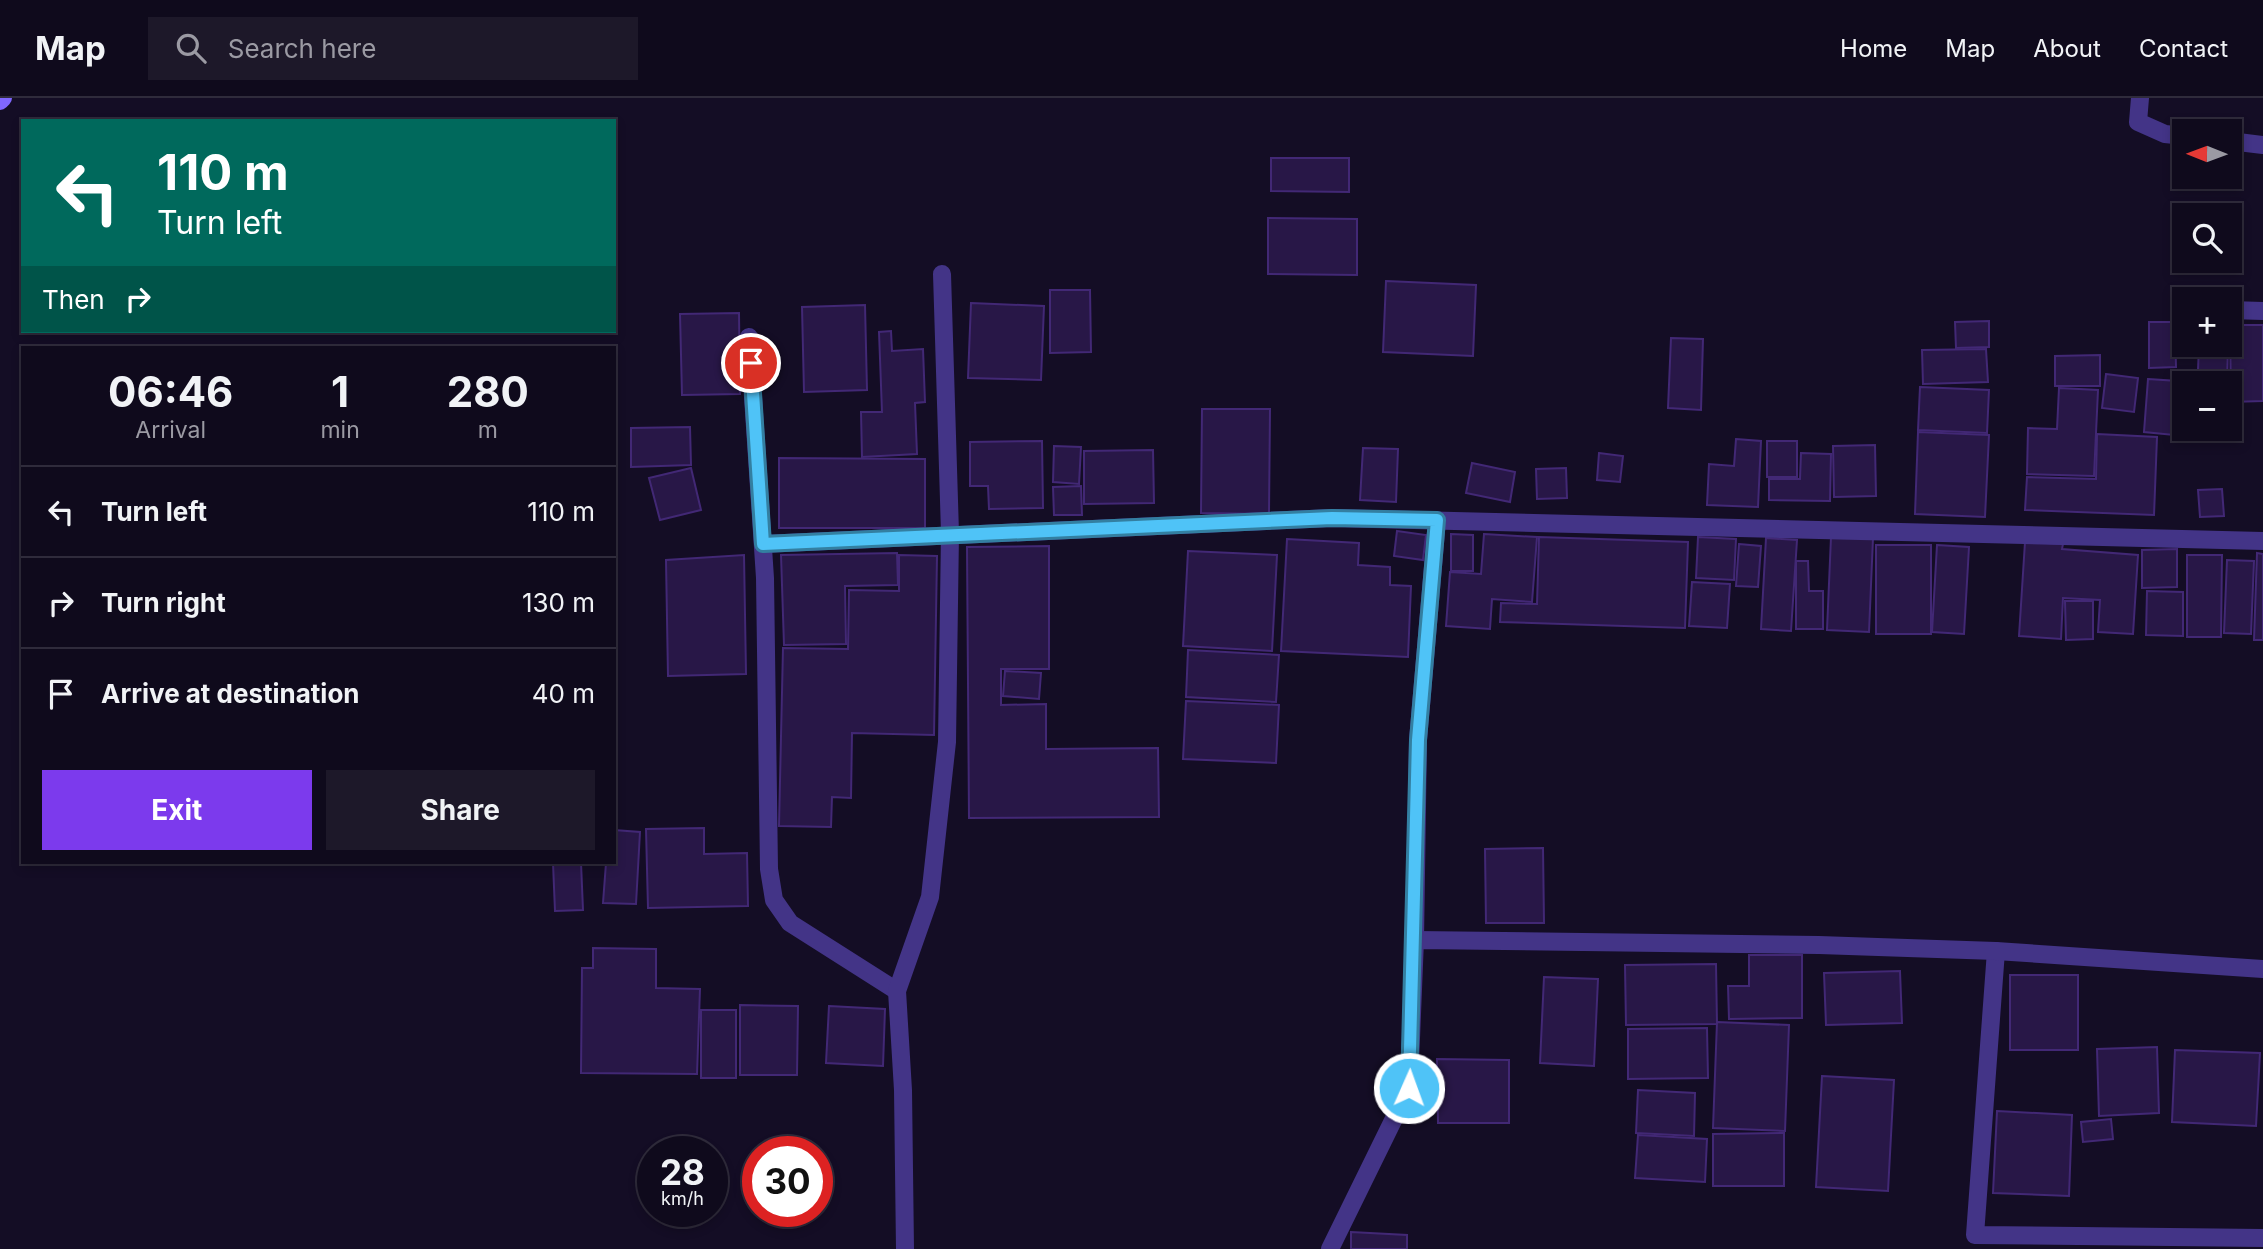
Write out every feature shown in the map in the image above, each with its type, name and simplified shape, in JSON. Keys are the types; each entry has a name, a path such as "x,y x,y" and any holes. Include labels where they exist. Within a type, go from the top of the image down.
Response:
{"street":[{"path":"2140,98 2138,122 2172,135"},
{"path":"2242,142 2263,145"},
{"path":"905,1249 903,1090 897,991 930,897 947,742 950,533 942,274"},
{"path":"2242,310 2263,311"},
{"path":"749,337 763,544 769,869 774,900 790,923 897,991"},
{"path":"763,544 950,533 1332,518 2263,541"},
{"path":"1331,1249 1409,1088 1415,940 1418,740 1437,520"},
{"path":"1415,940 1996,951 2263,969"},
{"path":"1996,951 1975,1235 2263,1238"}],"building":[{"path":"1271,158 1349,158 1349,192 1271,191"},
{"path":"1268,218 1357,219 1357,275 1268,274"},
{"path":"1386,281 1476,285 1473,356 1383,352"},
{"path":"1050,290 1090,290 1091,352 1050,353"},
{"path":"971,303 1044,306 1041,380 968,378"},
{"path":"865,305 867,390 804,392 802,307"},
{"path":"739,313 740,394 682,395 680,314"},
{"path":"1989,321 1989,347 1956,348 1955,322"},
{"path":"2149,322 2172,322 2172,357 2176,357 2176,367 2149,368"},
{"path":"2242,325 2263,325 2263,401 2242,402 2242,371 2231,371 2230,357 2242,357"},
{"path":"891,331 892,351 923,349 925,402 915,403 917,454 862,457 861,412 882,412 879,332"},
{"path":"1671,338 1703,339 1701,410 1668,408"},
{"path":"1986,349 1988,382 1923,384 1922,350"},
{"path":"2100,355 2100,386 2055,386 2055,356"},
{"path":"2199,357 2228,357 2227,371 2184,371 2198,370"},
{"path":"2106,374 2138,378 2134,412 2102,408"},
{"path":"2148,379 2172,381 2172,435 2144,432"},
{"path":"1920,387 1989,390 1987,433 1918,430"},
{"path":"2059,388 2098,390 2094,476 2027,474 2028,428 2057,429"},
{"path":"1202,409 1270,409 1269,514 1201,513"},
{"path":"690,427 691,465 631,467 631,428"},
{"path":"1918,432 1989,435 1985,517 1915,514"},
{"path":"2097,434 2157,437 2154,515 2025,510 2027,477 2096,479"},
{"path":"1736,439 1761,441 1758,507 1707,505 1709,464 1734,466"},
{"path":"1042,441 1043,508 989,509 988,486 970,486 970,442"},
{"path":"1767,441 1797,441 1797,477 1767,477"},
{"path":"1875,445 1876,496 1834,497 1833,446"},
{"path":"1054,446 1081,447 1079,484 1053,482"},
{"path":"1363,448 1398,449 1396,502 1360,500"},
{"path":"1153,450 1154,503 1084,504 1084,451"},
{"path":"1599,453 1623,456 1620,482 1597,480"},
{"path":"1801,453 1831,454 1830,501 1769,500 1769,479 1800,479"},
{"path":"779,458 925,459 925,528 779,528"},
{"path":"1472,463 1515,472 1510,502 1466,493"},
{"path":"691,468 701,510 660,520 649,478"},
{"path":"1566,468 1567,498 1537,499 1536,469"},
{"path":"1081,486 1082,515 1054,515 1053,487"},
{"path":"2222,489 2224,516 2200,517 2198,490"},
{"path":"1397,531 1426,535 1423,560 1394,556"},
{"path":"1451,534 1473,535 1473,571 1451,571"},
{"path":"1484,534 1537,537 1532,602 1492,599 1490,629 1446,626 1450,572 1481,574"},
{"path":"1539,537 1688,542 1685,628 1500,622 1501,603 1537,604"},
{"path":"1698,537 1736,539 1734,580 1696,578"},
{"path":"1831,537 1873,538 1869,632 1827,630"},
{"path":"1766,538 1797,540 1791,631 1761,629"},
{"path":"1287,539 1359,543 1358,565 1390,567 1390,585 1411,586 1408,657 1281,651"},
{"path":"2025,542 2063,544 2062,549 2138,555 2133,634 2098,632 2100,600 2063,598 2061,639 2019,636"},
{"path":"1739,544 1761,546 1758,587 1736,586"},
{"path":"1876,545 1931,545 1931,634 1876,634"},
{"path":"1937,545 1969,547 1964,634 1932,632"},
{"path":"1049,546 1049,669 1001,669 1001,705 1046,704 1046,749 1158,748 1159,817 969,818 967,547"},
{"path":"2177,549 2177,587 2142,588 2142,550"},
{"path":"1188,551 1277,555 1272,651 1183,646"},
{"path":"897,553 898,585 845,586 846,644 784,645 781,555"},
{"path":"2257,553 2263,554 2263,640 2254,640"},
{"path":"744,555 746,674 668,676 666,560"},
{"path":"899,555 937,556 934,735 852,733 851,798 832,797 831,827 779,826 783,648 848,649 849,590 899,591"},
{"path":"2187,555 2222,555 2221,637 2187,637"},
{"path":"2227,560 2254,561 2251,634 2224,633"},
{"path":"1796,561 1808,561 1809,591 1823,591 1823,629 1796,629"},
{"path":"1692,582 1730,584 1727,628 1689,626"},
{"path":"2147,591 2183,592 2183,636 2146,635"},
{"path":"2065,601 2093,601 2093,639 2066,640"},
{"path":"1188,650 1279,655 1276,702 1186,697"},
{"path":"1005,671 1041,673 1039,699 1003,696"},
{"path":"1186,701 1279,705 1276,763 1183,759"},
{"path":"704,828 704,854 747,853 748,906 648,908 646,829"},
{"path":"616,830 640,832 636,904 603,903 606,864 616,864"},
{"path":"1543,848 1544,923 1486,923 1485,849"},
{"path":"553,864 581,864 583,910 555,911"},
{"path":"593,948 656,949 656,988 700,989 697,1074 581,1073 582,968 593,968"},
{"path":"1749,955 1802,955 1802,1018 1729,1019 1728,986 1749,986"},
{"path":"1716,964 1717,1024 1626,1025 1625,965"},
{"path":"1900,971 1902,1023 1826,1025 1824,973"},
{"path":"2010,975 2078,975 2078,1050 2010,1050"},
{"path":"1544,977 1598,979 1594,1066 1540,1063"},
{"path":"740,1005 798,1006 797,1075 740,1075"},
{"path":"829,1006 885,1009 883,1066 826,1063"},
{"path":"701,1010 736,1010 736,1078 701,1078"},
{"path":"1717,1022 1789,1025 1785,1131 1713,1128"},
{"path":"1707,1028 1708,1078 1628,1079 1628,1029"},
{"path":"2157,1047 2159,1113 2099,1116 2097,1049"},
{"path":"2175,1050 2260,1053 2256,1126 2172,1122"},
{"path":"1437,1059 1509,1060 1509,1123 1438,1123"},
{"path":"1822,1076 1894,1080 1888,1191 1816,1187"},
{"path":"1638,1090 1695,1093 1694,1136 1636,1133"},
{"path":"1997,1111 2072,1115 2069,1196 1993,1193"},
{"path":"2111,1119 2113,1139 2083,1142 2081,1122"},
{"path":"1784,1133 1784,1186 1713,1186 1713,1134"},
{"path":"1638,1135 1707,1139 1705,1182 1635,1178"},
{"path":"1351,1232 1407,1235 1407,1249 1351,1249"}],"route":[{"path":"751,363 763,544 950,533 1332,518 1437,520 1418,740 1415,940 1409,1088"}]}
